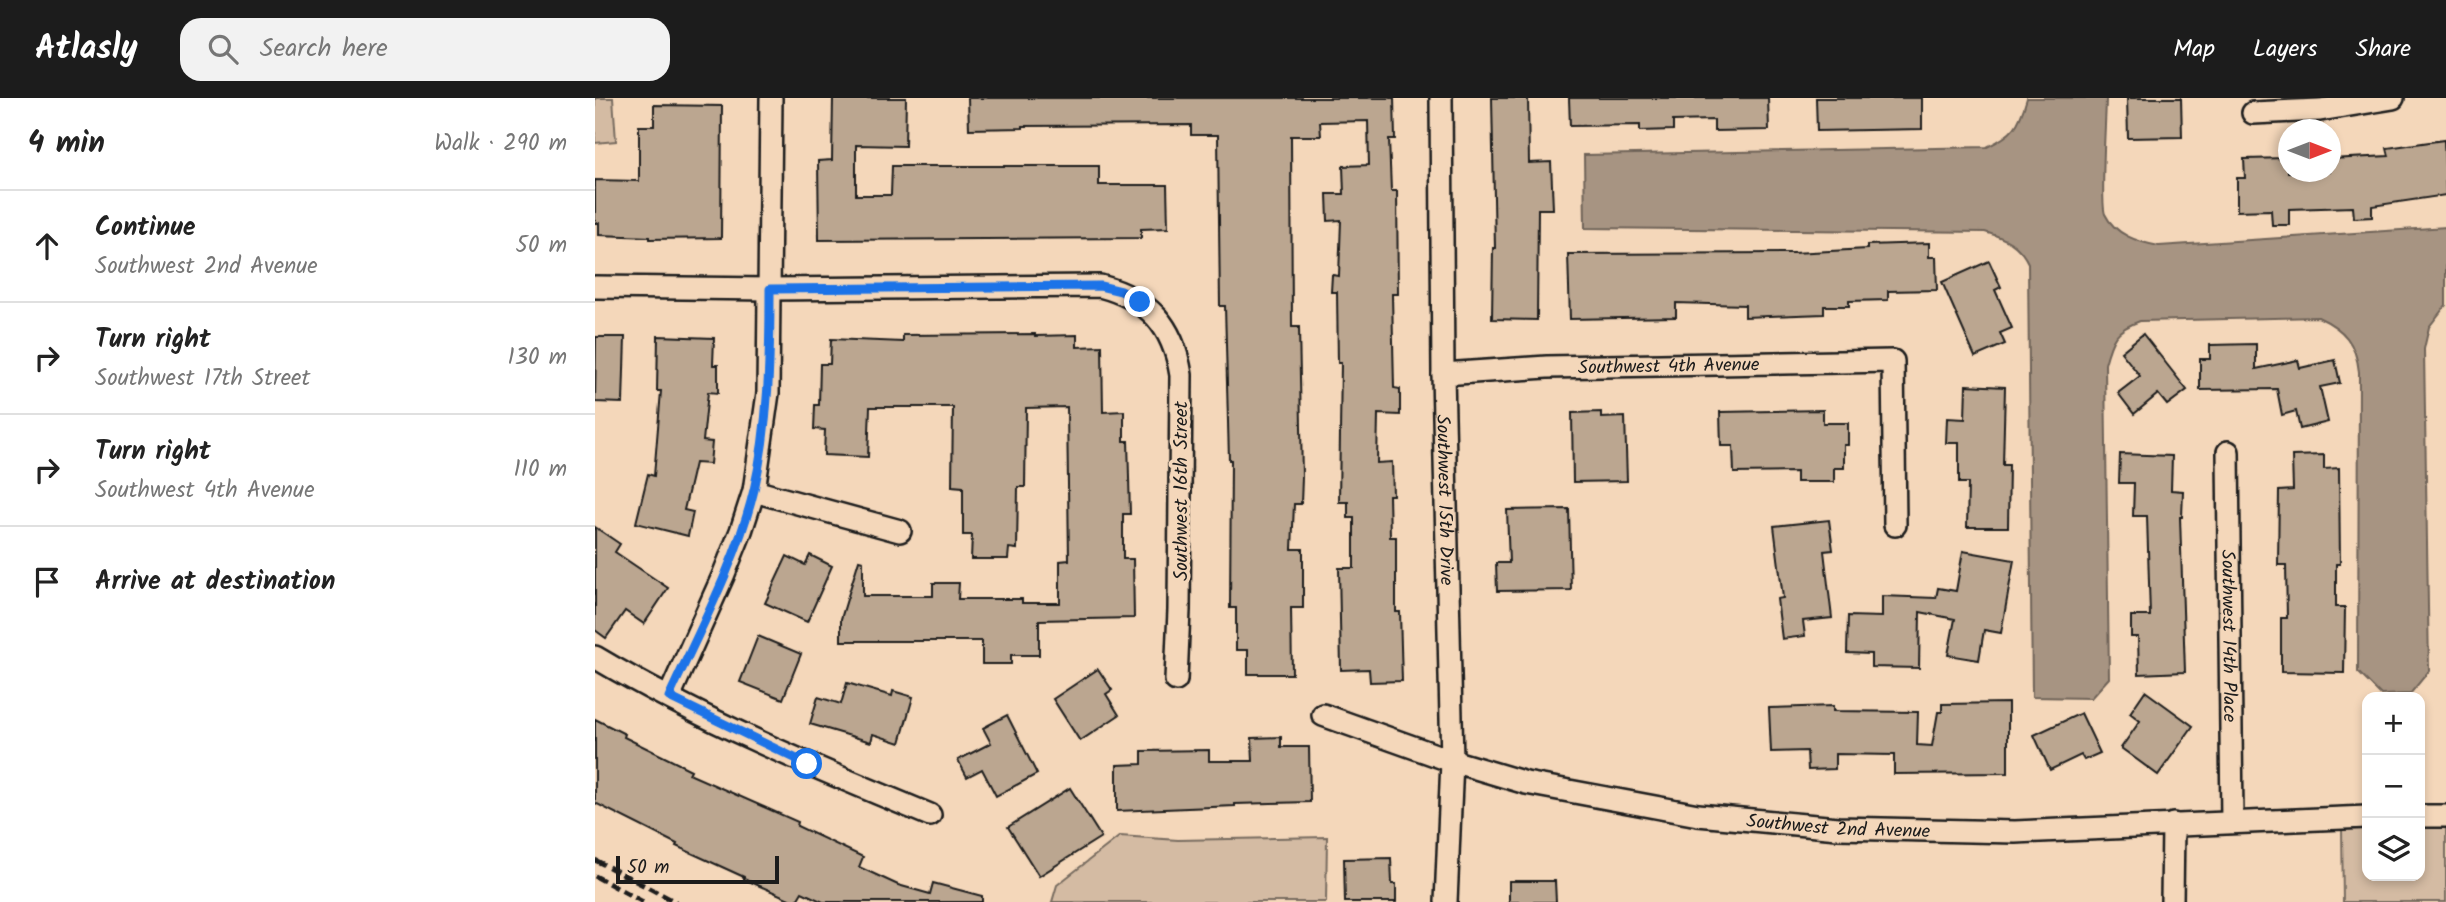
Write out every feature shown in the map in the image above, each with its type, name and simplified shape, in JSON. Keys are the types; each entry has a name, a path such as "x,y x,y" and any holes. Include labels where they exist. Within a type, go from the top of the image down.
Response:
{"street":[{"path":"669,697 723,576 754,491 768,393 771,98"},
{"name":"Southwest 15th Drive","path":"1441,98 1443,374 1452,761 1446,902"},
{"path":"2253,113 2320,110 2393,98"},
{"name":"Southwest 16th Street","path":"770,289 1100,286 1121,291 1150,310 1169,334 1181,375 1179,610 1175,680"},
{"path":"595,287 770,289"},
{"name":"Southwest 4th Avenue","path":"1443,374 1547,368 1893,361 1895,525"},
{"name":"Southwest 14th Place","path":"2228,452 2232,821"},
{"path":"754,491 900,531"},
{"path":"595,657 669,697 807,764 930,815"},
{"name":"Southwest 2nd Avenue","path":"1323,715 1452,761 1526,783 1698,816 1838,828 2015,832 2362,817"},
{"path":"2425,816 2446,816"},
{"path":"2172,902 2173,824"}],"shaded area":[{"path":"595,98 613,98 616,141 595,143"},
{"path":"2027,98 2106,98 2103,177 2105,214 2121,232 2143,242 2159,246 2446,227 2446,305 2429,327 2424,349 2429,671 2412,692 2378,692 2358,672 2359,372 2352,345 2342,332 2327,322 2318,317 2140,321 2116,336 2105,364 2109,678 2091,698 2032,697 2028,263 2016,246 1985,232 1585,228 1584,155 1987,147 2004,138 2021,116"},
{"path":"2446,825 2446,902 2343,902 2342,827 2362,826 2362,881 2425,881 2425,826"},
{"path":"1120,836 1178,840 1327,837 1326,902 1052,902 1057,885"}],"building":[{"path":"833,98 906,98 905,146 856,145 856,195 891,195 892,166 1099,166 1099,185 1167,185 1168,228 1141,229 1141,238 819,240 818,161 832,160"},
{"path":"968,98 1394,98 1395,139 1389,139 1391,191 1397,191 1398,294 1392,294 1394,388 1400,389 1400,415 1378,414 1377,463 1392,462 1393,495 1389,495 1390,537 1396,537 1396,612 1400,612 1402,681 1370,682 1369,669 1341,670 1339,568 1354,568 1354,518 1348,518 1348,502 1339,502 1341,363 1338,363 1337,292 1331,292 1332,275 1339,276 1341,220 1328,221 1327,194 1344,194 1343,166 1369,165 1368,121 1320,122 1321,136 1291,136 1292,327 1299,327 1302,477 1301,504 1294,504 1292,549 1303,549 1303,608 1291,608 1292,674 1248,674 1248,650 1236,650 1236,608 1230,608 1231,460 1225,306 1220,306 1218,135 1191,135 1191,125 969,129"},
{"path":"1492,98 1528,98 1529,163 1551,162 1553,209 1538,209 1537,320 1492,319 1495,248"},
{"path":"1569,98 1768,98 1769,130 1714,131 1714,120 1673,121 1673,130 1640,131 1640,125 1570,126"},
{"path":"1816,98 1922,98 1922,129 1817,131"},
{"path":"2127,98 2181,98 2182,137 2128,138"},
{"path":"654,105 722,106 721,238 650,239 599,235 599,223 595,223 595,180 639,181 639,126 654,126"},
{"path":"2444,140 2446,195 2372,206 2372,217 2354,218 2353,207 2289,209 2289,225 2272,225 2271,210 2237,211 2237,178 2245,178 2244,159 2278,158 2278,182 2341,182 2341,158 2389,156 2387,148"},
{"path":"1929,243 1929,257 1936,257 1937,290 1888,291 1888,300 1849,301 1849,306 1824,306 1824,314 1745,317 1745,305 1676,303 1676,317 1570,319 1568,254 1793,253 1867,249 1867,245"},
{"path":"1989,261 2001,287 1995,290 2012,328 2000,333 2005,344 1975,357 1942,282"},
{"path":"2143,334 2187,390 2167,405 2158,394 2134,414 2118,393 2140,376 2121,352"},
{"path":"903,335 1077,335 1077,347 1102,346 1103,412 1124,411 1124,441 1128,441 1130,514 1123,514 1123,559 1133,559 1134,618 1039,620 1039,655 1011,655 1011,664 982,664 982,641 841,641 841,619 859,560 863,561 863,596 933,596 933,583 959,583 958,599 1022,599 1022,603 1060,603 1060,561 1069,560 1067,407 1026,408 1025,487 1018,487 1017,549 1009,548 1008,559 971,559 972,535 963,535 963,487 952,486 953,407 870,407 868,457 824,455 825,430 814,429 815,405 819,405 820,364 830,364 831,339 903,342"},
{"path":"658,336 714,338 713,365 718,365 718,393 708,392 703,441 712,442 710,464 695,463 684,510 693,512 688,536 636,523 648,474 654,476 661,391 657,391"},
{"path":"596,337 625,337 623,403 595,402"},
{"path":"2256,344 2256,369 2298,360 2300,368 2335,360 2340,383 2320,387 2328,422 2300,429 2296,411 2282,415 2277,389 2200,390 2200,359 2210,359 2210,345"},
{"path":"1966,385 2005,387 2003,465 2009,465 2008,527 1967,527 1968,483 1959,483 1959,443 1946,443 1947,418 1965,419"},
{"path":"1823,410 1823,423 1848,423 1844,468 1834,468 1834,482 1796,482 1796,472 1734,473 1733,446 1721,446 1720,412"},
{"path":"1601,412 1601,418 1625,417 1627,481 1573,482 1572,413"},
{"path":"2120,454 2172,456 2171,490 2183,491 2180,517 2185,672 2139,674 2138,637 2131,637 2131,616 2150,616 2147,516 2133,516 2134,483 2119,483"},
{"path":"2324,455 2324,469 2339,468 2340,564 2336,564 2336,607 2345,607 2344,673 2281,672 2281,618 2287,618 2286,565 2278,565 2279,491 2293,490 2292,456"},
{"path":"1569,509 1571,590 1497,591 1496,563 1509,563 1507,510"},
{"path":"1829,520 1833,550 1824,551 1832,618 1803,621 1805,636 1782,639 1777,599 1783,598 1774,526"},
{"path":"595,527 620,544 615,552 668,588 644,624 625,611 606,638 595,630"},
{"path":"1963,551 2014,560 2001,633 1984,630 1979,660 1948,655 1955,619 1920,612 1919,668 1871,667 1871,654 1847,653 1848,616 1882,617 1882,596 1936,598 1938,588 1956,591"},
{"path":"810,555 832,566 807,622 765,603 787,556 805,565"},
{"path":"758,636 801,654 783,699 740,682"},
{"path":"1098,669 1112,690 1106,694 1119,715 1080,741 1053,699"},
{"path":"847,683 892,696 893,691 913,697 900,743 873,734 871,742 810,724 818,697 841,704"},
{"path":"2145,691 2193,726 2158,775 2121,748 2140,721 2130,713"},
{"path":"2008,703 2008,773 1894,774 1894,755 1835,754 1835,769 1808,770 1807,751 1771,752 1769,708 1833,706 1833,711 1918,712 1917,745 1932,746 1942,704"},
{"path":"2081,713 2100,753 2084,760 2081,755 2050,770 2034,735"},
{"path":"1007,715 1037,774 996,796 982,769 967,777 958,760 991,743 983,728"},
{"path":"595,719 625,734 624,737 691,770 689,774 798,822 797,826 863,857 859,867 898,885 930,894 933,883 982,896 982,902 823,902 802,892 796,902 744,879 595,803"},
{"path":"1281,737 1281,747 1309,747 1310,802 1117,811 1117,765 1142,764 1142,751 1209,750 1209,761 1253,761 1252,738"},
{"path":"1070,788 1101,837 1039,876 1008,827"},
{"path":"1391,858 1396,902 1345,902 1344,859"},
{"path":"1509,881 1555,881 1556,902 1509,902"}],"railway":[{"path":"595,860 676,902"},
{"path":"595,876 643,902"}],"route":[{"path":"807,764 669,697 723,576 754,491 768,393 770,289 1100,286 1121,291 1140,302"}]}
